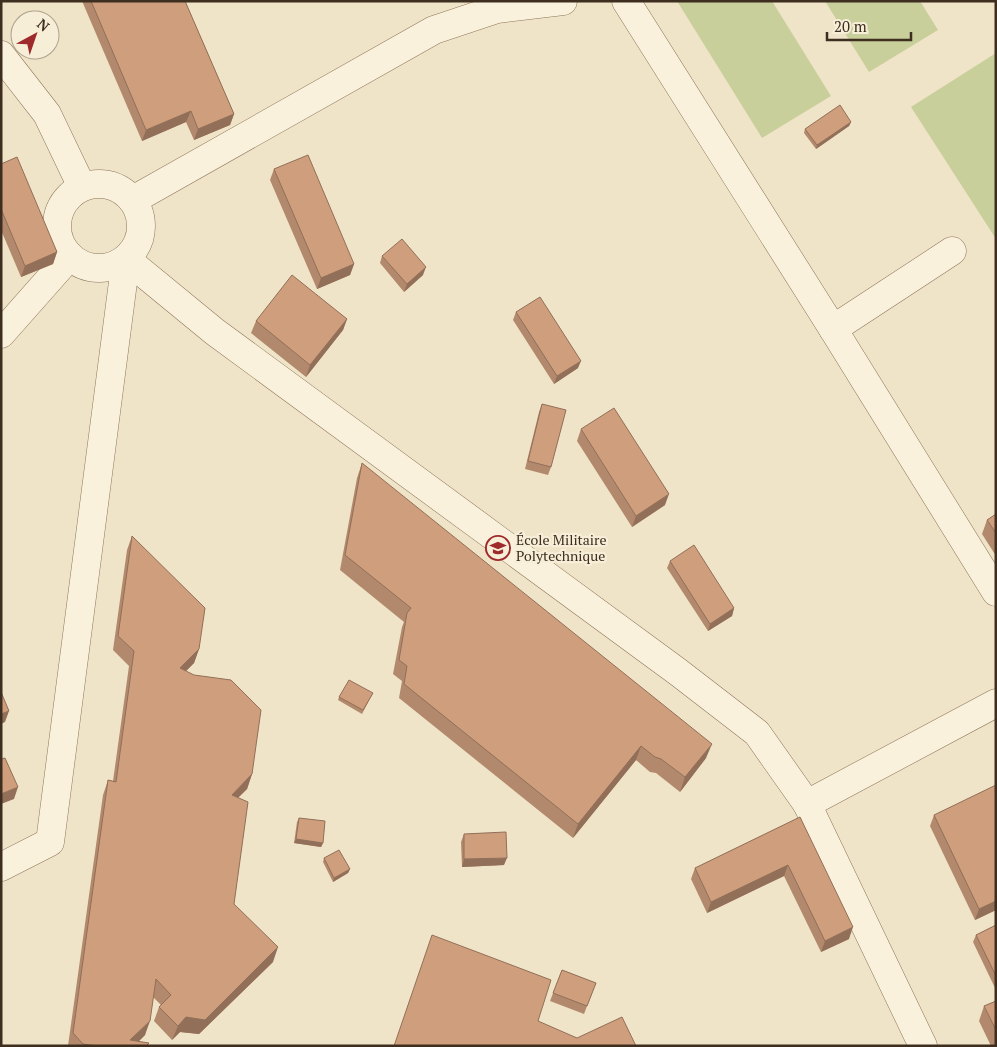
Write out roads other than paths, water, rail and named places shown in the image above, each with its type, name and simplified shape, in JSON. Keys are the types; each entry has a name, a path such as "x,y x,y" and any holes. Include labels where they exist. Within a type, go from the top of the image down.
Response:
{"street":[{"path":"133,200 434,30 497,9 563,1"},
{"path":"626,1 996,592"},
{"path":"1,55 48,114 82,187"},
{"path":"96,184 110,185 123,190 133,200 141,215 142,231 136,247 126,259 107,268 93,268 76,261 61,244 58,231 58,217 62,205 71,194 82,187 96,184"},
{"path":"833,329 952,250"},
{"path":"1,334 70,256"},
{"path":"126,259 215,332 670,666 757,733 807,804 923,1046"},
{"path":"1,867 50,842 126,259"},
{"path":"807,804 996,703"}],"place":[{"name":"École Militaire Polytechnique","path":"498,548"}]}
